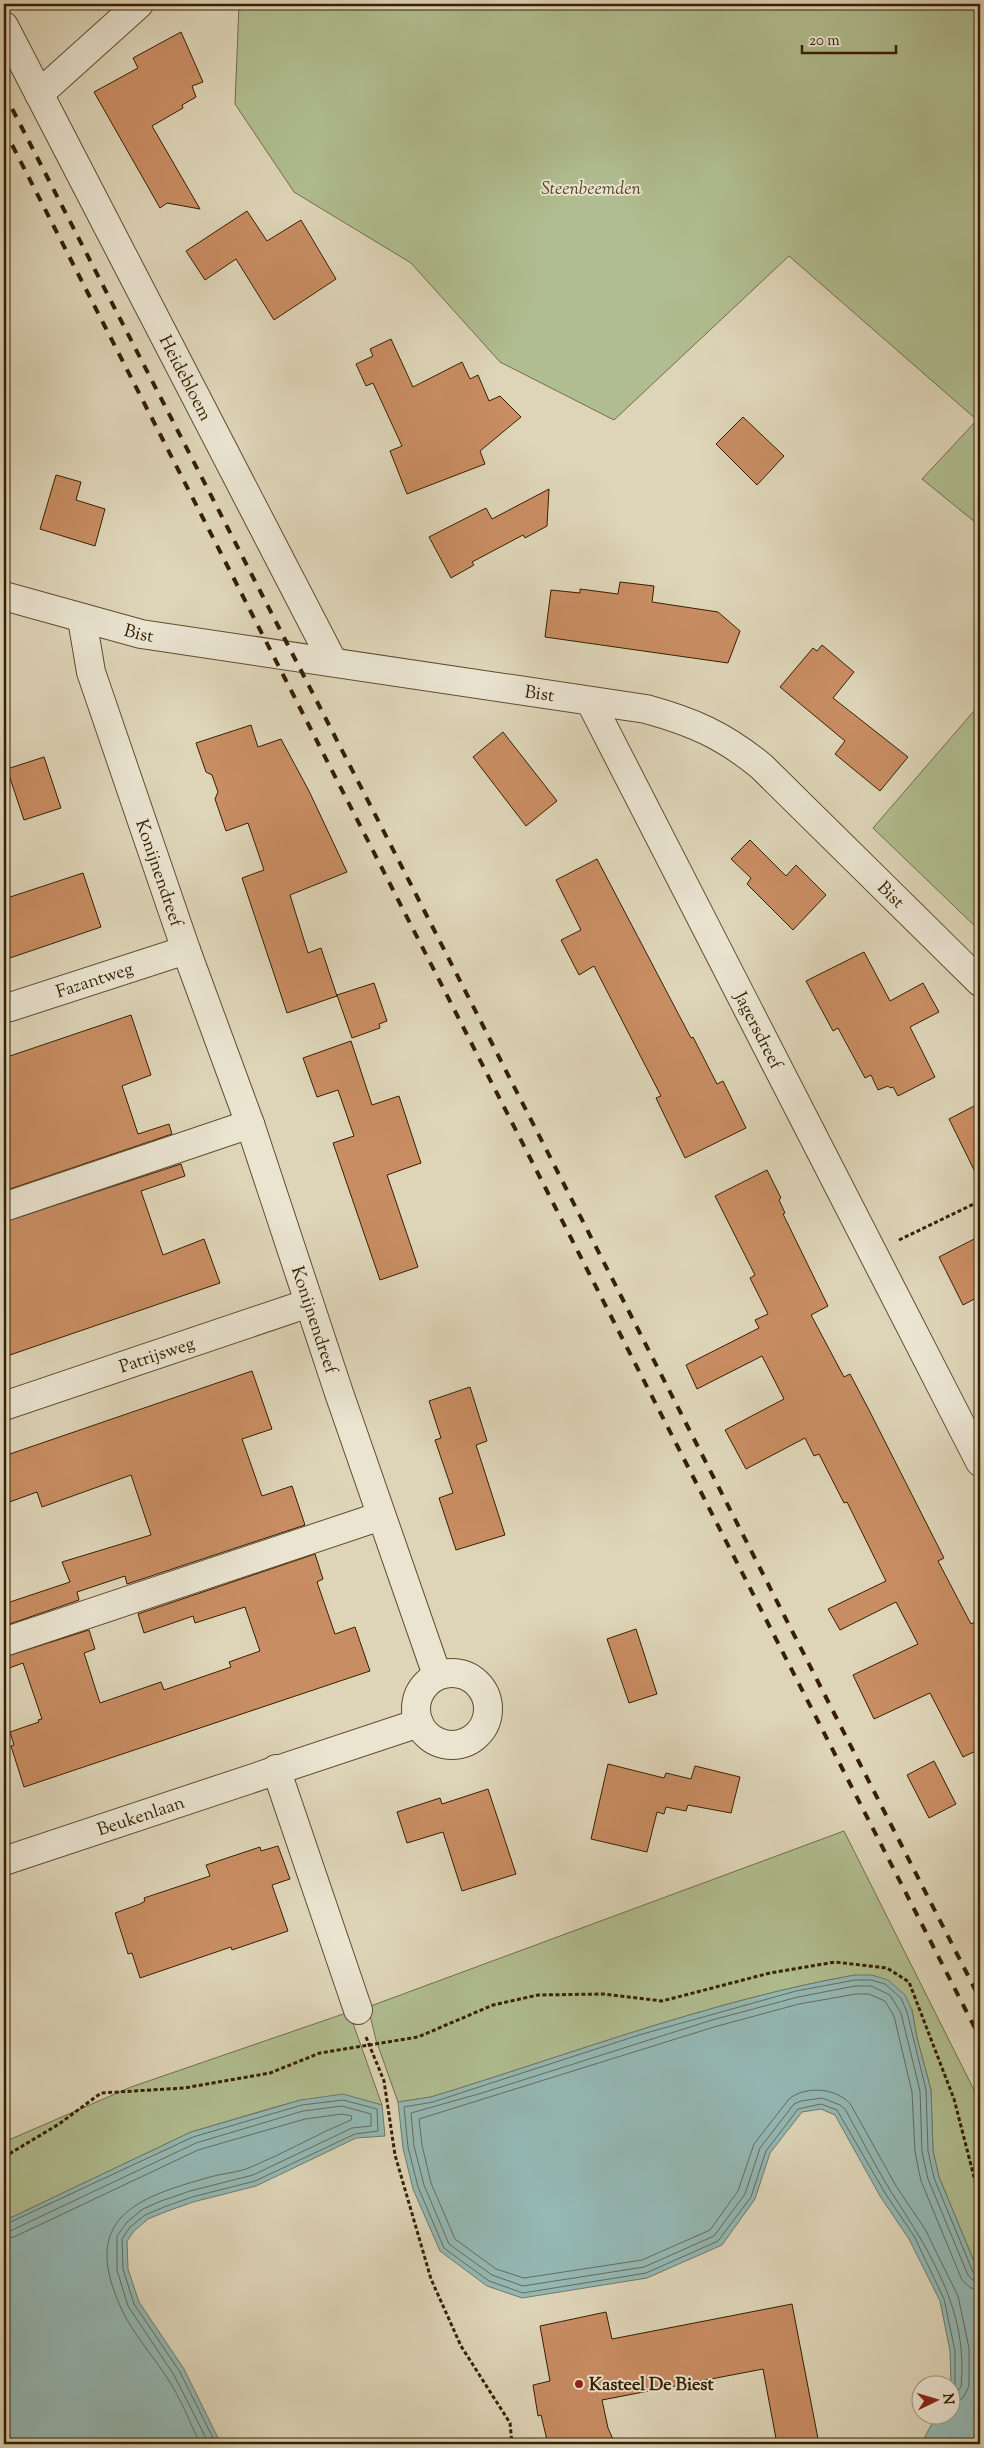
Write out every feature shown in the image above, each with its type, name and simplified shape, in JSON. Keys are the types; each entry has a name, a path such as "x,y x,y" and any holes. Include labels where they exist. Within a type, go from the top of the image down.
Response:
{"street":[{"path":"39,94 140,4"},
{"name":"Heidebloem","path":"4,26 333,662"},
{"name":"Bist","path":"4,596 141,634 646,709 683,719 720,736 741,750 775,779 980,982"},
{"name":"Konijnendreef","path":"82,619 91,672 186,950 250,1124 381,1516"},
{"name":"Jagersdreef","path":"590,702 929,1359 980,1462"},
{"name":"Fazantweg","path":"4,1009 186,950"},
{"path":"4,1207 250,1124"},
{"name":"Patrijsweg","path":"4,1406 309,1303"},
{"path":"4,1642 381,1516 438,1675"},
{"path":"449,1672 460,1673 480,1684 489,1705 488,1717 477,1736 456,1746 444,1744 434,1740 425,1733 419,1723 416,1711 417,1699 422,1688 438,1675 449,1672"},
{"name":"Beukenlaan","path":"4,1861 419,1723"},
{"path":"276,1769 358,2010"}],"path":[{"path":"874,1253 980,1201"},
{"path":"4,2157 60,2124 101,2093 184,2088 270,2072 320,2053 418,2036 493,2005 538,1996 603,1994 662,2001 770,1973 835,1962 887,1968 909,1982 954,2100 980,2200"},
{"path":"368,2044 384,2081 395,2155 431,2279 461,2346 510,2423 512,2444"}],"green space":[{"name":"Steenbeemden","path":"239,4 980,4 980,526 922,479 977,420 789,256 614,420 500,362 411,263 294,192 235,104"},
{"path":"980,704 980,931 873,828"},
{"path":"844,1831 980,2102 980,2276 939,2177 933,2151 931,2090 917,2038 912,2010 855,1975 747,1999 641,2030 431,2097 398,2102 376,2040 368,2007"},
{"path":"349,2012 382,2105 356,2098 301,2100 191,2132 4,2221 4,2142 131,2087"}],"water":[{"path":"855,1975 872,1975 888,1980 905,1995 912,2010 917,2038 931,2090 933,2151 939,2177 980,2276 980,2444 921,2444 931,2426 962,2426 962,2376 951,2376 950,2351 940,2301 909,2239 880,2196 835,2115 821,2109 802,2112 770,2153 755,2199 722,2245 647,2278 522,2298 487,2286 440,2251 413,2189 403,2148 398,2102 431,2097 694,2014 801,1986"},
{"path":"343,2094 382,2105 385,2136 356,2138 256,2186 193,2202 165,2212 148,2219 134,2231 127,2241 128,2269 139,2302 184,2369 221,2444 4,2444 4,2221 191,2132 301,2100"}],"building":[{"path":"181,32 203,82 192,86 196,97 182,105 183,108 152,126 200,209 167,203 160,208 94,92 138,68 133,58"},
{"path":"247,211 267,241 301,220 336,279 274,320 236,259 205,280 186,251"},
{"path":"391,339 413,387 462,362 470,379 478,375 489,401 500,396 521,417 480,451 485,464 407,494 390,451 402,446 373,383 366,386 356,364 373,356 370,349"},
{"path":"743,417 784,456 757,485 716,444"},
{"path":"56,475 81,482 76,500 105,509 95,546 40,529"},
{"path":"549,489 547,526 525,538 523,535 472,562 474,565 451,578 429,537 486,508 492,519"},
{"path":"620,582 654,586 652,602 718,612 740,631 728,663 545,637 551,590 580,593 580,589 618,594"},
{"path":"822,645 854,672 833,698 908,757 880,791 835,754 845,741 780,687 813,648 817,651"},
{"path":"251,725 258,747 281,739 309,791 347,872 290,895 308,953 321,948 337,996 287,1013 242,878 264,870 248,823 226,831 215,799 218,792 212,775 206,772 196,743"},
{"path":"503,732 557,801 526,826 473,757"},
{"path":"44,757 61,808 24,820 7,769"},
{"path":"750,840 786,876 796,865 826,895 793,930 747,884 751,878 731,859"},
{"path":"597,859 691,1038 693,1037 717,1084 723,1081 746,1128 685,1158 656,1098 661,1096 594,966 579,975 561,940 581,930 556,880"},
{"path":"83,873 101,927 4,960 4,899"},
{"path":"864,952 890,1001 923,983 939,1012 910,1027 935,1077 898,1096 893,1087 890,1088 888,1086 878,1090 871,1075 865,1078 838,1028 833,1031 806,981"},
{"path":"374,983 387,1021 379,1024 380,1028 352,1038 337,995"},
{"path":"131,1015 151,1075 122,1086 138,1134 169,1124 172,1134 4,1191 4,1058"},
{"path":"351,1041 372,1105 399,1096 421,1163 387,1175 418,1267 380,1280 333,1143 354,1136 338,1090 317,1097 303,1058"},
{"path":"980,1103 980,1182 949,1119"},
{"path":"181,1164 185,1176 141,1191 163,1255 204,1239 220,1283 4,1357 4,1222"},
{"path":"767,1170 781,1198 779,1200 785,1213 783,1214 828,1306 811,1315 844,1377 850,1374 870,1412 944,1558 938,1561 971,1624 980,1619 980,1749 963,1757 930,1693 874,1719 853,1675 918,1644 896,1602 840,1630 828,1609 886,1581 847,1502 844,1503 819,1454 814,1456 805,1438 746,1469 725,1430 784,1399 762,1356 697,1389 686,1365 759,1328 755,1320 768,1314 750,1278 755,1275 715,1196"},
{"path":"980,1236 980,1296 963,1305 939,1257"},
{"path":"252,1371 272,1429 242,1439 262,1496 292,1486 305,1525 127,1584 125,1576 77,1592 79,1600 4,1626 4,1604 70,1582 62,1562 151,1535 131,1475 42,1507 37,1492 4,1504 4,1456"},
{"path":"470,1387 487,1441 476,1445 505,1535 456,1550 439,1498 453,1493 435,1440 441,1438 429,1401"},
{"path":"315,1554 323,1579 317,1582 335,1634 355,1627 370,1671 24,1787 11,1746 14,1745 10,1732 39,1722 38,1720 42,1719 23,1663 4,1670 4,1657 89,1630 95,1649 84,1653 100,1703 161,1682 164,1690 231,1667 229,1662 260,1651 245,1607 195,1623 193,1616 144,1633 138,1614"},
{"path":"636,1629 657,1694 629,1703 607,1639"},
{"path":"934,1761 956,1804 929,1818 907,1775"},
{"path":"608,1764 664,1778 666,1773 691,1779 695,1766 740,1777 731,1813 688,1805 686,1811 666,1807 664,1814 657,1812 647,1852 591,1839"},
{"path":"488,1789 516,1874 462,1891 443,1832 407,1843 397,1812 440,1798 442,1804"},
{"path":"278,1846 290,1879 272,1885 288,1931 232,1950 231,1947 140,1978 132,1953 128,1954 115,1913 140,1904 145,1901 144,1898 210,1876 206,1865 260,1847 261,1851"},
{"path":"792,2304 819,2444 777,2444 763,2369 602,2400 608,2428 615,2444 548,2444 541,2415 538,2416 533,2385 550,2381 540,2326 606,2312 612,2339"}],"railway":[{"path":"4,93 980,1999"},
{"path":"4,129 980,2038"}],"place":[{"name":"Kasteel De Biest","path":"579,2384"}]}
